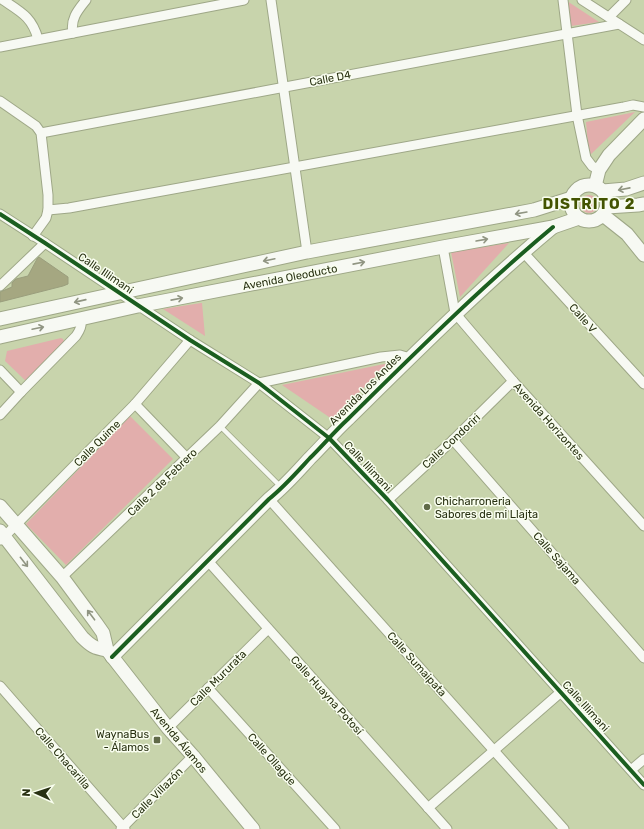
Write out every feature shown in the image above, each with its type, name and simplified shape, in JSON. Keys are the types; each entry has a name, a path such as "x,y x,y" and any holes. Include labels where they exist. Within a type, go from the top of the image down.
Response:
{"street":[{"path":"3,0 32,22 38,39"},
{"path":"73,32 72,22 86,0"},
{"path":"0,48 73,32 244,0"},
{"path":"271,0 307,252"},
{"path":"563,0 577,115 586,158 592,166 599,170"},
{"path":"582,0 644,40"},
{"path":"609,17 626,0"},
{"name":"Calle D4","path":"41,133 619,24"},
{"path":"0,101 36,126 41,133 48,195 48,210 46,218 33,236"},
{"path":"48,210 69,208 633,105 644,107"},
{"path":"644,119 609,155 599,170 599,188 606,196 608,202 605,211 598,219 585,221 574,213 571,205 574,192 584,186 590,185 599,188 626,189 644,184"},
{"name":"Avenida Oleoducto","path":"0,318 307,252 534,210 572,198"},
{"path":"605,211 644,204"},
{"path":"605,211 644,255"},
{"name":"Calle Illimani","path":"0,214 190,340 259,383 329,438 388,500 644,785"},
{"name":"Avenida Oleoducto","path":"0,337 138,306 553,227 579,218"},
{"name":"Avenida Los Andes","path":"110,654 283,488 329,438 455,313 553,227"},
{"path":"0,286 45,243"},
{"path":"443,247 455,313"},
{"name":"Calle V","path":"523,252 644,384"},
{"name":"Avenida Horizontes","path":"455,313 513,381 644,526"},
{"path":"0,415 20,392 76,336 82,325 82,319"},
{"name":"Calle Quime","path":"1,536 16,524 135,404 190,340"},
{"path":"259,383 381,357 400,356 410,358"},
{"path":"0,370 20,392"},
{"name":"Calle Condoriri","path":"388,500 453,440 513,381"},
{"name":"Calle 2 de Febrero","path":"62,577 220,426 259,383"},
{"path":"135,404 187,458"},
{"name":"Calle Sajama","path":"453,440 644,658"},
{"name":"Calle Sumaipata","path":"270,499 564,829"},
{"name":"Avenida Álamos","path":"0,506 62,577 103,633 110,654 168,728 253,829"},
{"path":"1,536 82,637 90,645 110,654"},
{"name":"Calle Huayna Potosí","path":"208,560 447,829"},
{"name":"Calle Mururata","path":"168,728 268,629"},
{"name":"Calle Chacarilla","path":"0,686 123,828"},
{"name":"Calle Ollagüe","path":"208,688 335,829"},
{"path":"428,808 561,692"},
{"name":"Calle Villazón","path":"123,828 193,756"},
{"path":"631,770 644,759"}],"lane":[{"path":"220,426 283,488"}],"shaded area":[{"path":"567,1 599,22 571,26"},
{"path":"635,112 589,156 586,122"},
{"path":"589,195 595,198 598,204 595,210 589,213 583,210 580,204 583,198"},
{"path":"509,243 460,297 451,252"},
{"path":"201,303 205,336 163,309"},
{"path":"61,338 64,341 63,343 28,383 5,361 7,351"},
{"path":"389,363 332,419 282,385"},
{"path":"130,416 173,459 66,565 26,524"}],"building":[{"path":"39,257 68,277 68,284 0,302 0,292 12,287 12,283 16,279 28,276"}],"cycle path":[{"path":"0,214 190,340 259,383 329,438 388,500 644,785"},
{"path":"112,657 269,499 286,484 338,428 423,345 500,273 553,227"}],"place":[{"name":"Chicharroneria Sabores de mi Llajta","path":"427,507"},
{"name":"WaynaBus - Álamos","path":"157,740"}],"district":[{"name":"DISTRITO 2","path":"589,204"}]}
